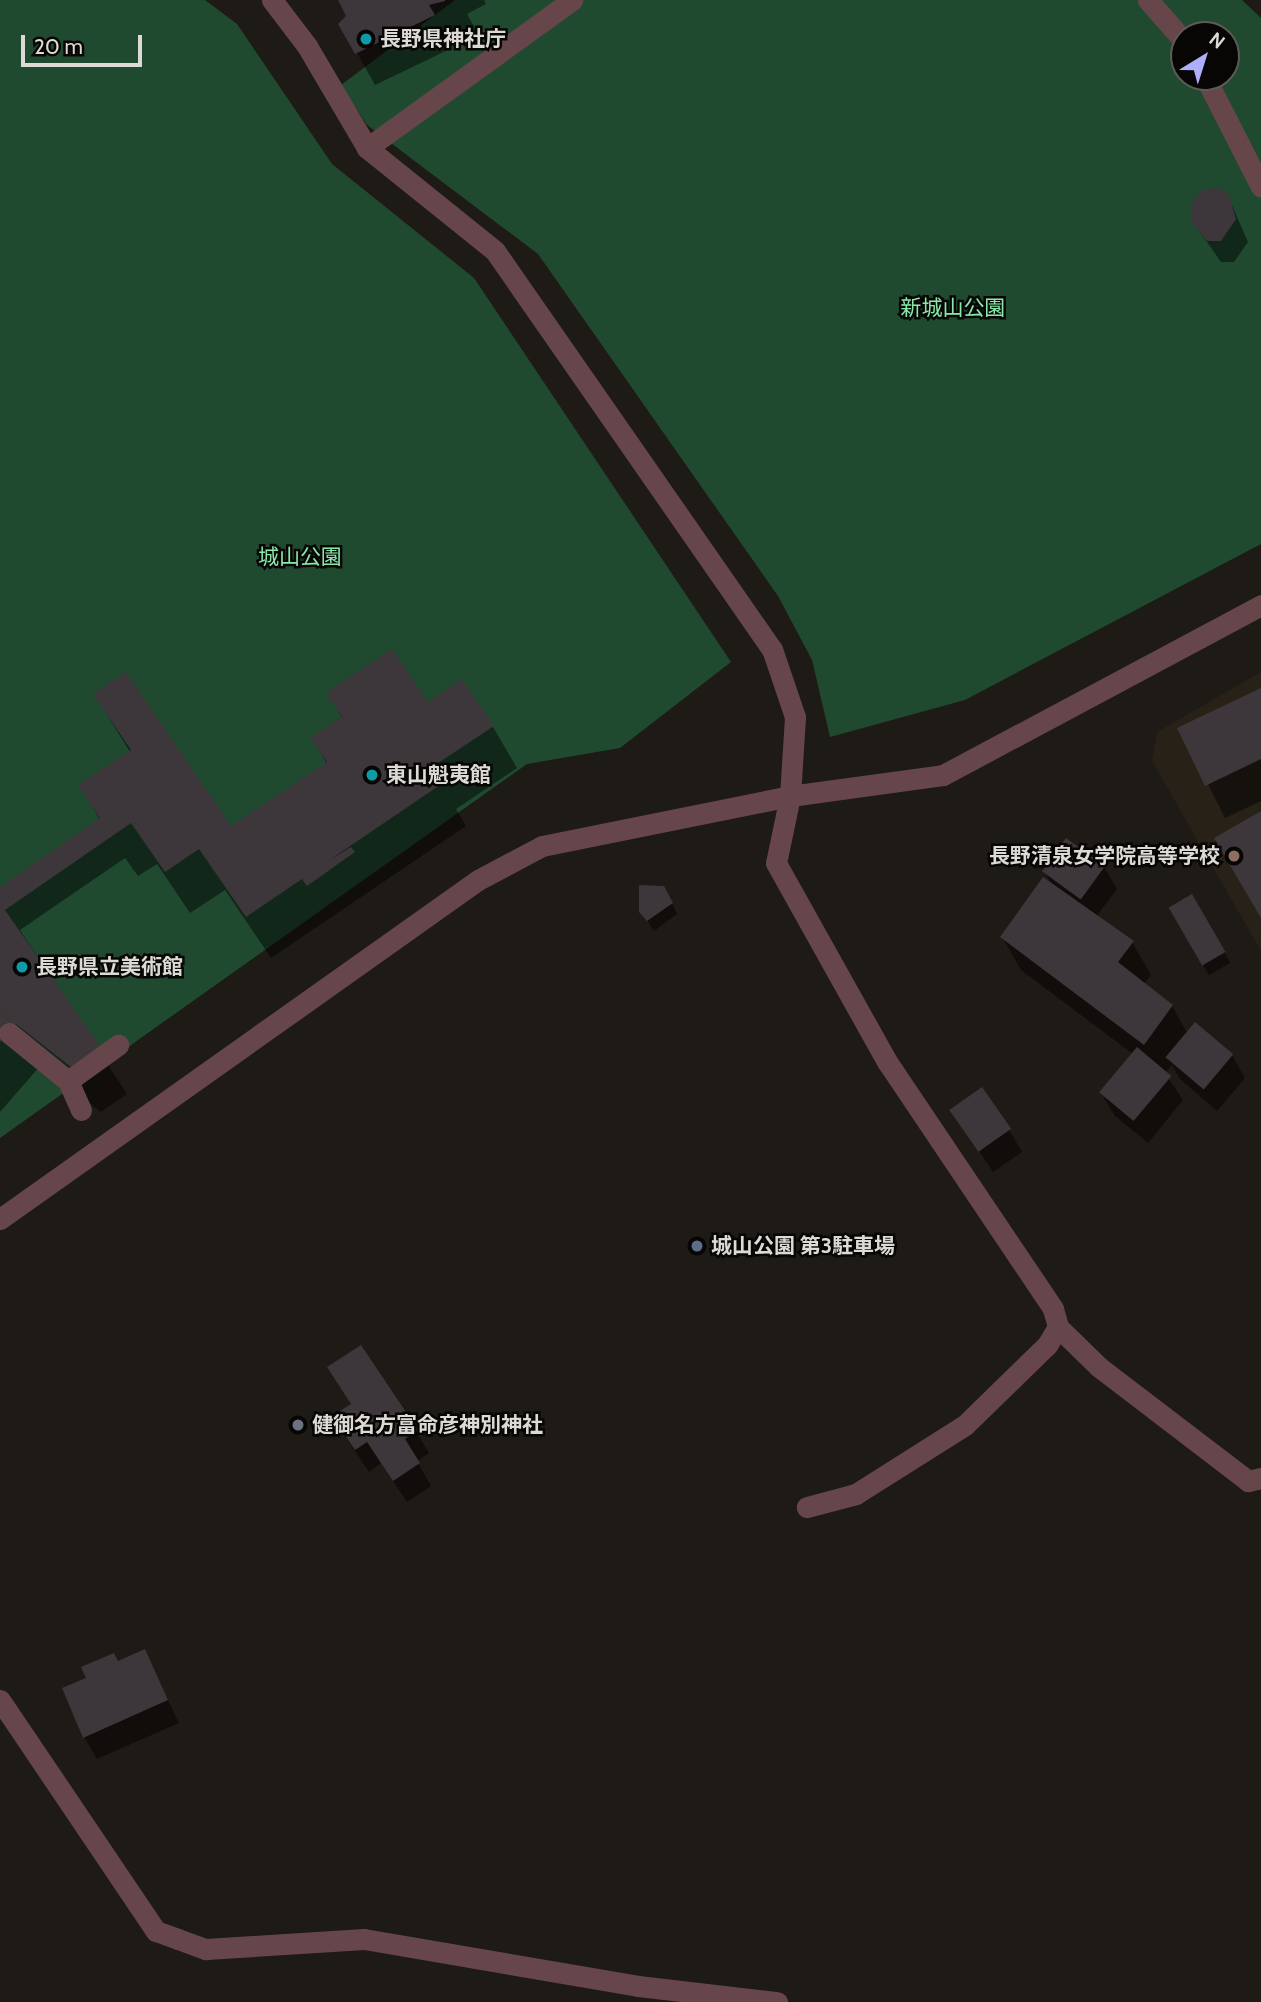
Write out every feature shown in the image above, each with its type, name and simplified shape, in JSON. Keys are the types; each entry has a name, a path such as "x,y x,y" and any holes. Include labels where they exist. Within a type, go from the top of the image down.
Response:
{"street":[{"path":"272,0 307,46 367,148 495,251 772,649 795,718 790,796 776,863 888,1063 1053,1309 1058,1327 1100,1367 1248,1481 1261,1478"},
{"path":"367,148 572,0"},
{"path":"1148,0 1170,25"},
{"path":"1212,91 1261,187"},
{"path":"0,1219 478,880 542,846 790,796 943,775 1261,605"},
{"path":"9,1033 68,1081 81,1110"},
{"path":"68,1081 118,1045"},
{"path":"807,1507 856,1494 965,1424 1028,1367 1058,1327"},
{"path":"0,1699 156,1931 178,1940 206,1949 365,1938 638,1986 777,2002"}],"shaded area":[{"name":"長野清泉女学院高等学校","path":"1261,672 1261,951 1152,761 1157,732"}],"green space":[{"name":"城山公園","path":"0,0 205,0 237,24 332,164 474,278 731,662 620,748 527,764 0,1138"},
{"name":"新城山公園","path":"455,0 1242,0 1261,18 1261,544 965,700 830,737 812,660 778,596 538,254 367,125 341,85"}],"building":[{"name":"長野県神社庁","path":"338,0 445,1 429,5 435,15 355,54 338,24 346,16"},
{"path":"1217,188 1228,193 1236,219 1221,241 1207,241 1192,223 1191,203 1203,190"},
{"name":"東山魁夷館","path":"392,649 428,702 462,679 494,726 432,767 443,783 328,861 351,847 355,852 307,886 302,879 246,917 199,849 165,872 131,823 5,910 104,1052 76,1071 16,1024 0,1042 0,887 100,818 78,785 131,750 93,694 126,672 231,826 327,762 310,738 342,717 326,693"},
{"path":"1261,688 1261,759 1205,786 1177,728"},
{"path":"1261,811 1261,918 1214,838"},
{"path":"1066,838 1105,866 1081,899 1042,871"},
{"path":"1043,877 1134,941 1118,962 1173,1005 1144,1045 1000,937"},
{"path":"639,885 664,886 673,903 647,921 639,912"},
{"path":"1192,894 1226,952 1202,966 1169,908"},
{"path":"1195,1022 1233,1054 1204,1089 1165,1057"},
{"path":"1137,1047 1171,1076 1134,1121 1099,1092"},
{"path":"982,1087 1011,1129 978,1152 949,1110"},
{"path":"361,1345 418,1430 405,1439 420,1463 393,1481 367,1442 355,1450 332,1416 351,1404 327,1367"},
{"path":"145,1649 168,1700 83,1738 62,1688 86,1678 81,1667 114,1653 118,1661"}],"tunnel":[{"path":"0,1015 3,1011"}],"place":[{"name":"長野県神社庁","path":"366,39"},
{"name":"東山魁夷館","path":"372,775"},
{"name":"長野清泉女学院高等学校","path":"1234,856"},
{"name":"長野県立美術館","path":"22,967"},
{"name":"城山公園 第3駐車場","path":"697,1246"},
{"name":"健御名方富命彦神別神社","path":"298,1425"}]}
